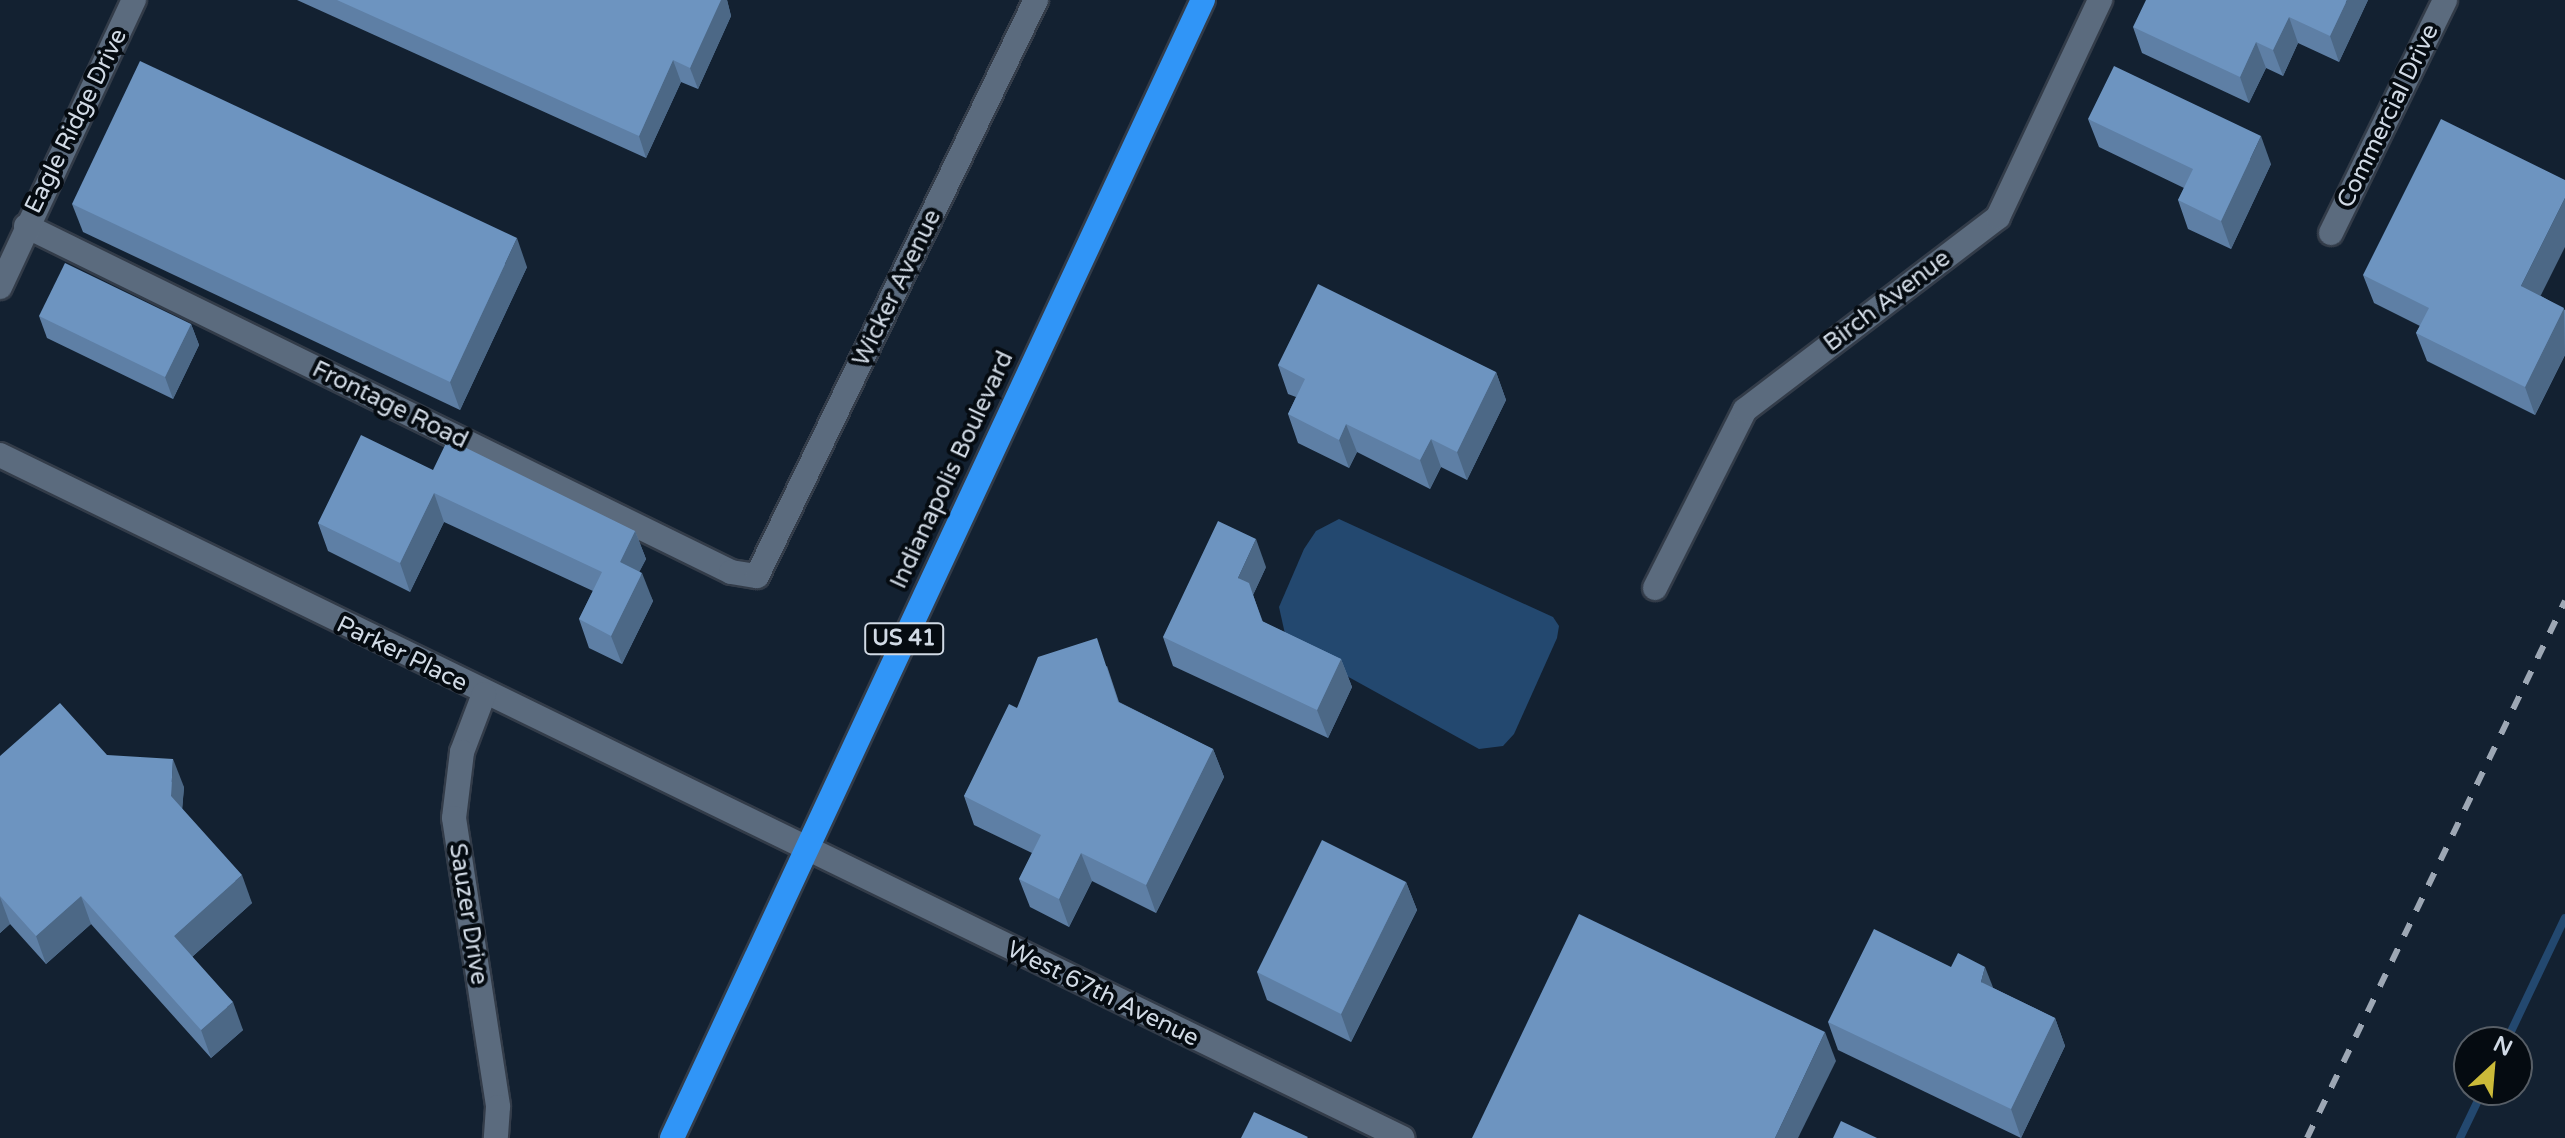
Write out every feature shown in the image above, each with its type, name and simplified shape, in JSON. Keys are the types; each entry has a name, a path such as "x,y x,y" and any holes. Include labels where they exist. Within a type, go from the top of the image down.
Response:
{"highway":[{"name":"Indianapolis Boulevard","path":"672,1138 1203,0"}],"street":[{"name":"Eagle Ridge Drive","path":"0,287 134,0"},
{"name":"Wicker Avenue","path":"757,576 1036,0"},
{"name":"Birch Avenue","path":"1655,588 1745,410 1998,217 2100,0"},
{"name":"Commercial Drive","path":"2331,233 2445,0"},
{"name":"Frontage Road","path":"26,226 731,572 757,576"},
{"name":"Parker Place","path":"0,455 484,694 806,848"},
{"name":"Sauzer Drive","path":"484,694 462,752 454,818 498,1107 496,1138"},
{"name":"West 67th Avenue","path":"806,848 1402,1138"}],"water":[{"path":"1339,519 1553,617 1559,626 1557,638 1514,734 1503,746 1479,749 1287,643 1279,607 1304,549 1316,531"}],"building":[{"path":"337,0 721,0 690,68 673,60 639,136"},
{"path":"2146,0 2347,0 2330,36 2289,17 2273,50 2256,42 2240,77 2133,27"},
{"path":"140,61 517,238 450,382 72,204"},
{"path":"2114,66 2261,136 2221,221 2178,200 2193,169 2088,119"},
{"path":"2441,119 2565,180 2565,198 2521,286 2564,308 2525,387 2416,333 2429,308 2363,275"},
{"path":"65,263 191,324 165,377 39,316"},
{"path":"1318,284 1496,372 1457,452 1431,439 1420,460 1346,424 1339,440 1288,414 1305,379 1278,365"},
{"path":"361,435 433,470 448,439 635,531 620,562 642,573 611,636 579,619 602,572 434,493 400,563 318,523"},
{"path":"1218,521 1256,539 1238,578 1249,583 1262,621 1341,659 1317,710 1163,637"},
{"path":"1097,638 1118,702 1213,749 1146,885 1081,853 1059,899 1019,879 1041,835 964,796 1009,704 1017,708 1038,657"},
{"path":"60,703 107,755 173,759 171,796 242,875 174,936 233,1002 201,1030 81,896 36,936 0,896 0,756"},
{"path":"1322,840 1406,882 1341,1014 1257,972"},
{"path":"1579,914 1825,1032 1775,1138 1472,1138"},
{"path":"1874,929 1951,967 1958,953 1985,967 1981,982 2055,1018 2011,1109 1828,1022"},
{"path":"1254,1112 1308,1137 1241,1138"},
{"path":"1841,1121 1877,1138 1833,1138"}],"waterway":[{"path":"2514,1026 2565,918"},
{"path":"2460,1138 2475,1106"}],"railway":[{"path":"2307,1138 2565,601"}]}
